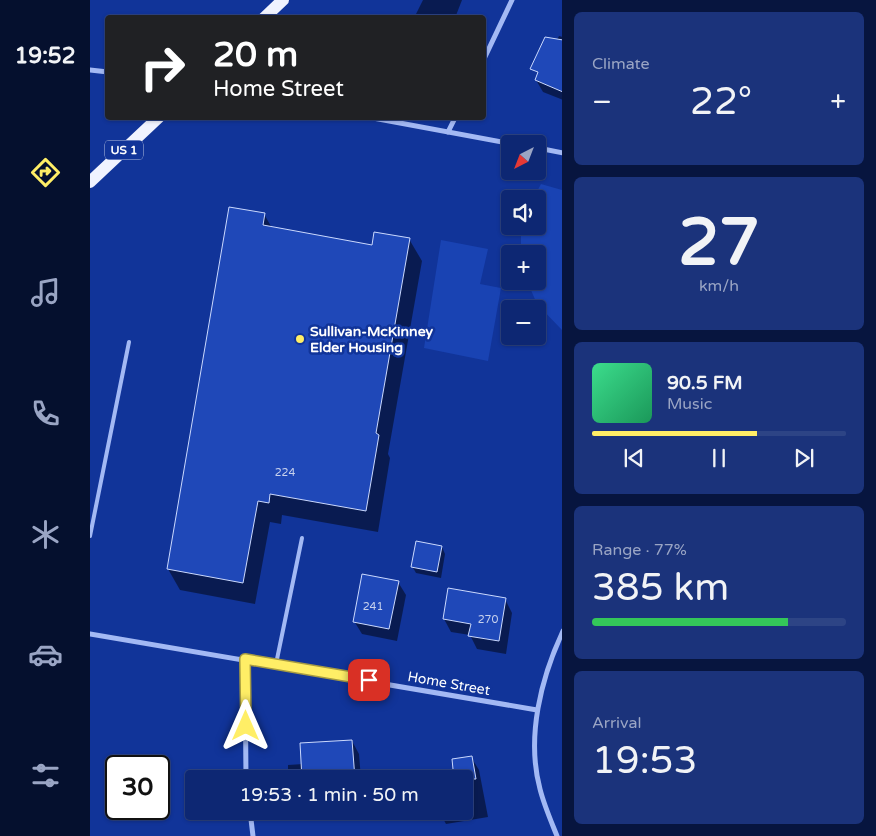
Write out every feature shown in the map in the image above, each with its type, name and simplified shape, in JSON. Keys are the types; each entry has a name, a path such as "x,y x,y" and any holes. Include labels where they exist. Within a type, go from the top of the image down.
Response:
{"main road":[{"path":"267,15 283,0"},
{"name":"US 1","path":"90,182 156,120"}],"street":[{"path":"486,55 512,0"},
{"path":"90,70 105,72"},
{"path":"384,120 501,142"},
{"path":"448,132 455,120"},
{"path":"546,150 562,153"},
{"path":"557,836 540,789 535,764 537,710 551,655 562,631"},
{"name":"Home Street","path":"90,634 276,664 537,710"},
{"path":"245,659 246,770"},
{"path":"251,820 253,836"}],"lane":[{"path":"90,536 129,342"},
{"path":"276,664 302,538"}],"shaded area":[{"path":"541,184 562,190 562,330 546,313 546,300 535,300 531,290 546,290 546,245 521,245 521,235 546,235 546,190 538,190"},
{"path":"441,240 488,249 480,284 501,288 488,361 424,348"}],"building":[{"path":"545,37 562,40 562,92 535,80 538,72 530,69"},
{"name":"Sullivan-McKinney Elder Housing","path":"229,207 265,213 263,225 372,245 374,232 410,238 376,433 379,435 366,511 270,494 269,503 258,501 243,583 167,569"},
{"path":"416,541 442,546 437,572 411,567"},
{"path":"362,574 399,581 389,629 353,622"},
{"path":"448,588 506,598 499,641 468,636 471,624 443,619"},
{"path":"352,740 354,770 302,770 300,743"},
{"path":"472,756 476,779 473,779 473,770 453,770 452,759"}],"place":[{"name":"Sullivan-McKinney Elder Housing","path":"300,339"}],"route":[{"path":"246,726 245,659 369,680"}]}
